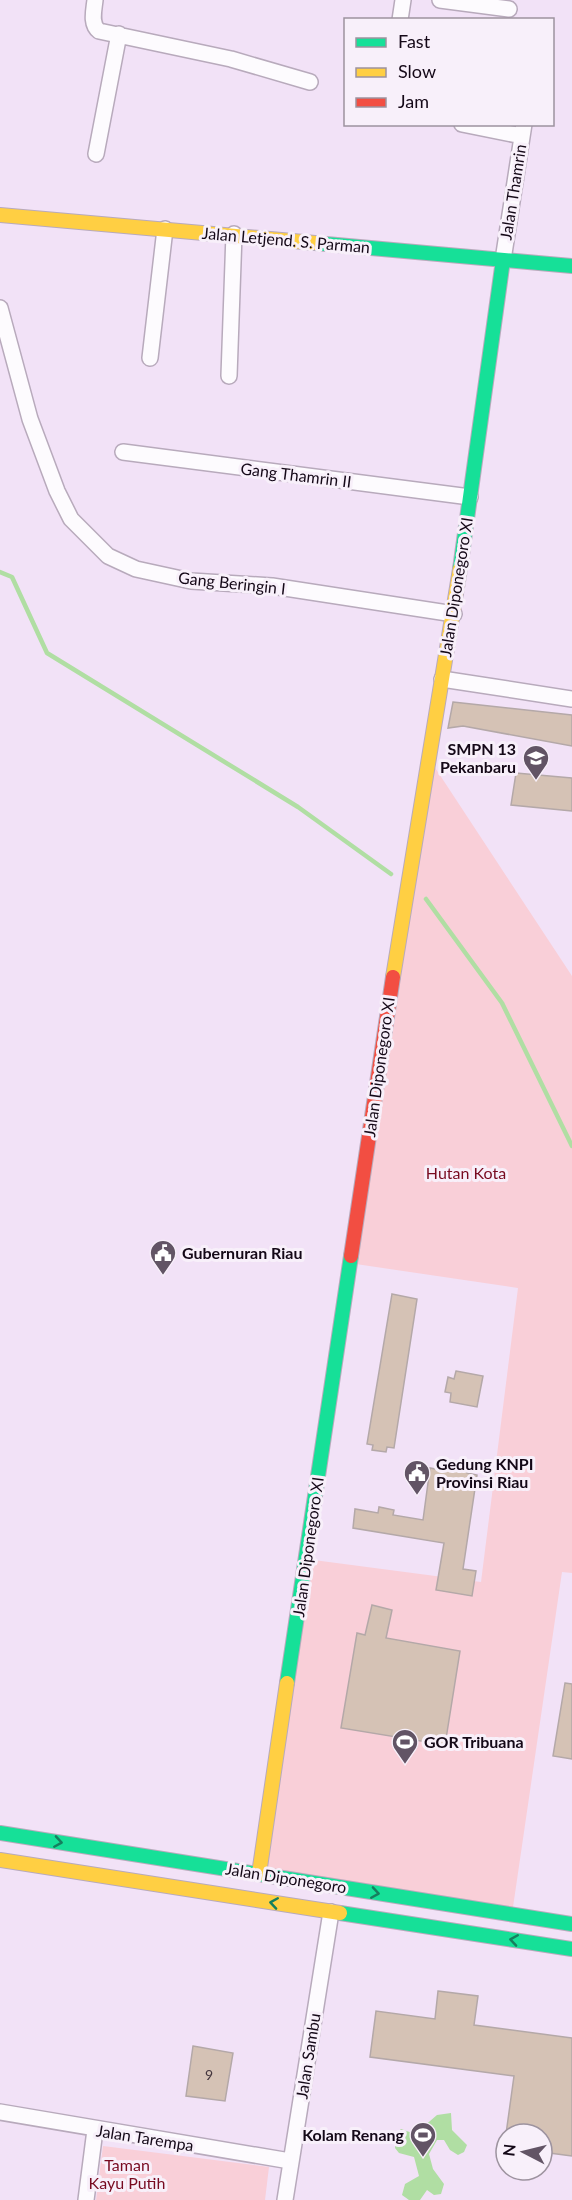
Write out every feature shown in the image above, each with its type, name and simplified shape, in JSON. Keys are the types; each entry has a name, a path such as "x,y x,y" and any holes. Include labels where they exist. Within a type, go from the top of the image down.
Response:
{"main road":[{"name":"Jalan Letjend. S. Parman","path":"0,215 234,234 572,266"},
{"name":"Jalan Diponegoro XI","path":"259,1874 401,922 454,614 503,260"},
{"name":"Jalan Diponegoro","path":"0,1833 572,1924"},
{"name":"Jalan Diponegoro","path":"0,1860 572,1949"},
{"path":"452,1930 456,1905"}],"street":[{"path":"95,0 95,27 99,31 231,59 310,82"},
{"path":"400,18 403,0"},
{"path":"440,0 509,9"},
{"path":"96,154 119,34"},
{"path":"482,126 523,130"},
{"name":"Jalan Thamrin","path":"503,260 523,130"},
{"path":"150,358 165,229"},
{"path":"229,376 234,234"},
{"name":"Gang Beringin I","path":"0,308 30,419 57,491 71,519 108,556 136,569 191,581 272,586 454,614"},
{"name":"Gang Thamrin II","path":"123,452 470,497"},
{"path":"442,679 572,699"},
{"name":"Jalan Sambu","path":"285,2200 332,1912"},
{"name":"Jalan Tarempa","path":"0,2112 95,2130 291,2161"},
{"path":"86,2200 95,2130"}],"green space":[{"name":"Hutan Kota","path":"430,760 572,976 572,1573 562,1572 512,1914 259,1873 306,1559 481,1582 518,1288 349,1263"},
{"name":"Taman Kayu Putih","path":"103,2146 269,2167 265,2200 96,2200"}],"shaded area":[{"path":"451,2113 452,2130 467,2145 464,2152 458,2155 450,2150 444,2140 437,2140 429,2154 433,2169 444,2184 441,2194 434,2195 427,2190 420,2200 409,2200 402,2195 405,2184 419,2176 414,2157 399,2153 395,2148 396,2134 401,2129 415,2134 437,2115"}],"building":[{"path":"453,702 572,715 572,746 463,726 448,728"},
{"path":"516,773 572,778 572,811 511,805"},
{"path":"392,1294 417,1299 394,1448 387,1447 386,1452 372,1450 373,1445 367,1444"},
{"path":"456,1371 483,1376 477,1407 450,1402 451,1393 445,1392 448,1377 454,1379"},
{"path":"446,1463 468,1466 467,1473 477,1475 463,1569 476,1571 472,1596 436,1590 444,1543 353,1528 355,1509 378,1513 379,1507 394,1510 393,1515 423,1520 430,1468 445,1471"},
{"path":"372,1605 392,1610 386,1638 460,1651 445,1745 341,1728 357,1633 365,1635"},
{"path":"565,1683 572,1684 572,1759 553,1756"},
{"path":"438,1991 478,1996 474,2025 572,2038 572,2156 554,2154 554,2122 508,2122 514,2076 370,2057 376,2011 435,2019"},
{"path":"193,2046 233,2053 225,2101 186,2096"}],"waterway":[{"path":"0,572 12,577 47,653 298,807 391,874"},
{"path":"426,899 502,1003 572,1146"}],"traffic: fast":[{"path":"315,243 572,266"},
{"path":"460,569 503,260"},
{"path":"287,1683 351,1256"},
{"path":"0,1833 572,1924"},
{"path":"340,1913 572,1949"}],"traffic: slow":[{"path":"0,215 315,243"},
{"path":"393,977 460,569"},
{"path":"259,1874 287,1683"},
{"path":"0,1860 340,1913"}],"traffic: jam":[{"path":"351,1256 393,977"}],"place":[{"name":"SMPN 13 Pekanbaru","path":"536,781"},
{"name":"Gubernuran Riau","path":"163,1276"},
{"name":"Gedung KNPI Provinsi Riau","path":"417,1496"},
{"name":"GOR Tribuana","path":"405,1765"},
{"name":"Kolam Renang","path":"423,2158"}]}
